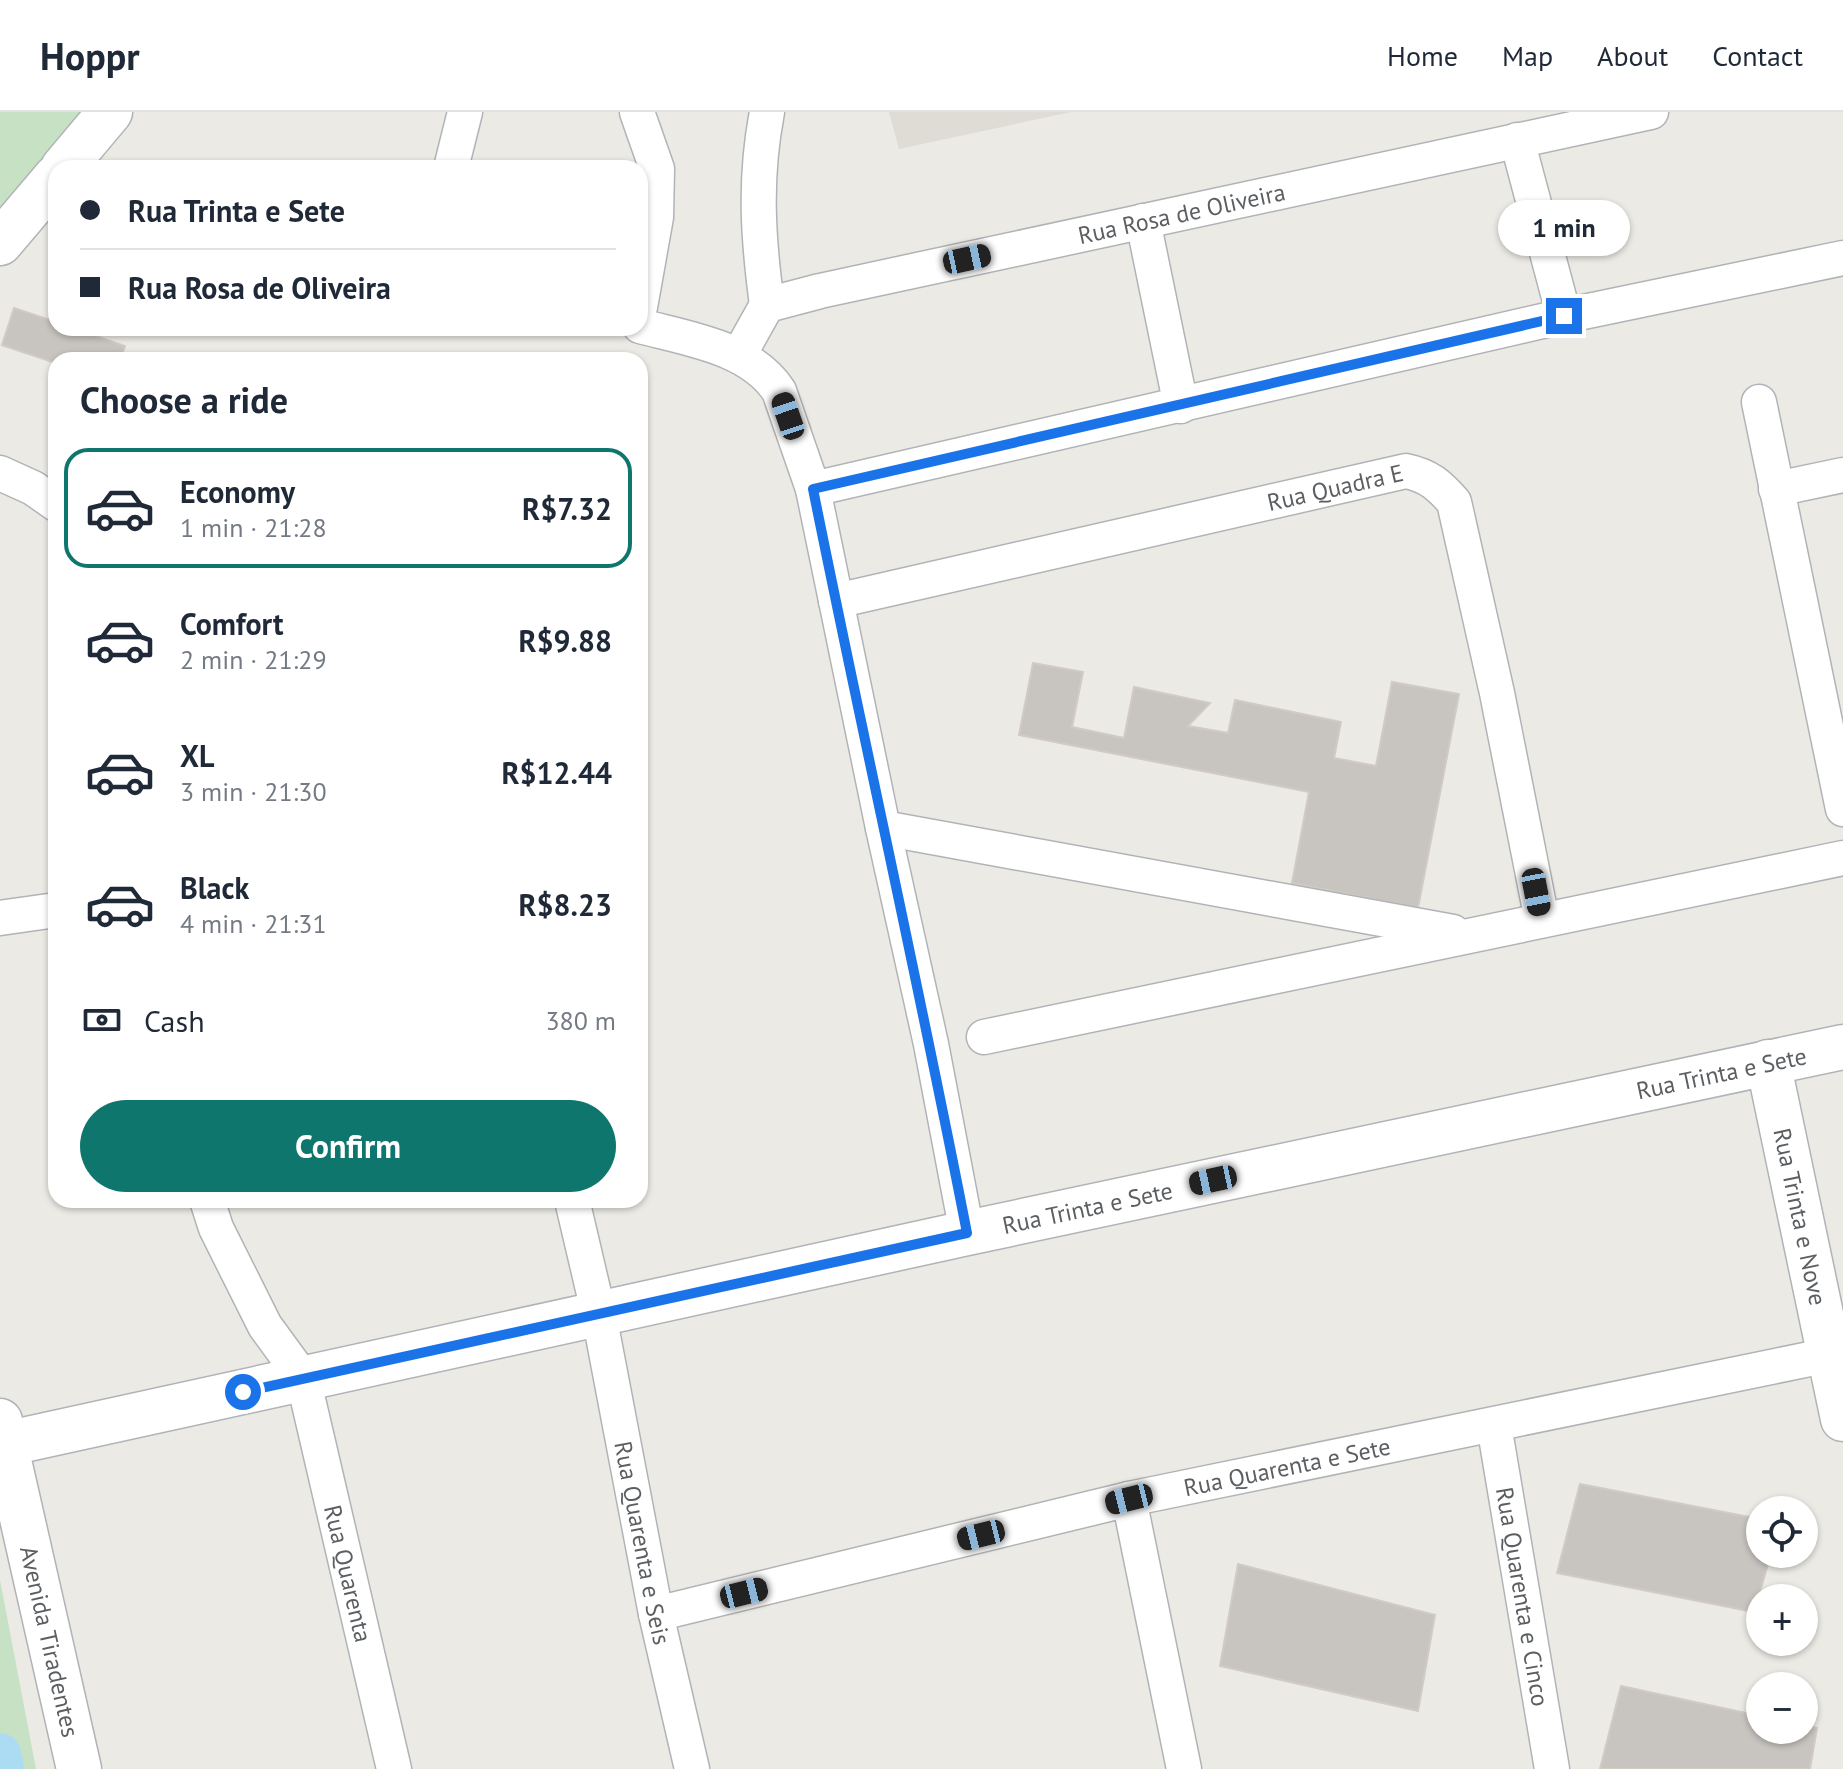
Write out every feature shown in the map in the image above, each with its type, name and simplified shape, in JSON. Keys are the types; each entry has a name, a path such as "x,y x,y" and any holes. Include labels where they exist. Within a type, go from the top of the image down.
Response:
{"street":[{"path":"70,160 110,112"},
{"path":"453,160 465,112"},
{"path":"637,112 657,169 656,217 648,262"},
{"path":"739,355 767,305 758,241 757,200 759,153 767,112"},
{"name":"Rua Rosa de Oliveira","path":"767,305 1651,112"},
{"path":"1517,140 1564,316"},
{"path":"0,243 48,186"},
{"path":"1143,221 1181,406"},
{"path":"813,489 1564,316 1843,258"},
{"path":"648,328 739,355 770,377 779,391 813,489 931,1044 967,1233"},
{"path":"1759,402 1776,489 1832,698 1843,809"},
{"name":"Rua Quadra E","path":"836,601 1406,471 1422,474 1437,483 1454,502 1497,693 1542,920"},
{"path":"0,473 48,498"},
{"path":"1776,489 1843,475"},
{"path":"883,828 1469,935"},
{"path":"984,1037 1843,858"},
{"path":"0,918 48,911"},
{"name":"Rua Trinta e Sete","path":"2,1433 303,1378 1843,1047"},
{"name":"Rua Trinta e Nove","path":"1768,1062 1843,1419"},
{"path":"210,1208 216,1228 265,1326 303,1378"},
{"name":"Rua Quarenta e Seis","path":"574,1208 599,1315 656,1614 692,1769"},
{"name":"Rua Quarenta e Sete","path":"656,1614 1129,1499 1829,1355"},
{"name":"Rua Quarenta","path":"303,1378 394,1769"},
{"name":"Rua Quarenta e Cinco","path":"1494,1425 1552,1769"},
{"name":"Avenida Tiradentes","path":"2,1433 79,1769"},
{"path":"1129,1499 1184,1769"}],"shaded area":[{"path":"889,112 1071,112 899,149"}],"green space":[{"path":"0,112 82,112 0,208"},
{"path":"0,1580 36,1769 0,1769"}],"building":[{"path":"14,308 48,319 48,336 96,336 125,346 123,352 48,352 48,360 2,345"},
{"path":"1033,663 1083,672 1072,727 1124,738 1134,687 1210,703 1188,726 1228,733 1235,700 1341,722 1334,758 1376,766 1392,682 1459,694 1418,908 1292,883 1309,792 1019,735"},
{"path":"1580,1484 1746,1516 1746,1568 1767,1568 1762,1584 1746,1584 1746,1610 1557,1573"},
{"path":"1238,1564 1435,1615 1418,1711 1220,1666"},
{"path":"1621,1686 1746,1713 1746,1744 1814,1744 1810,1769 1600,1769"}],"waterway":[{"path":"0,1754 3,1769"}],"route":[{"path":"243,1392 967,1233 931,1044 813,489 1564,316"}]}
